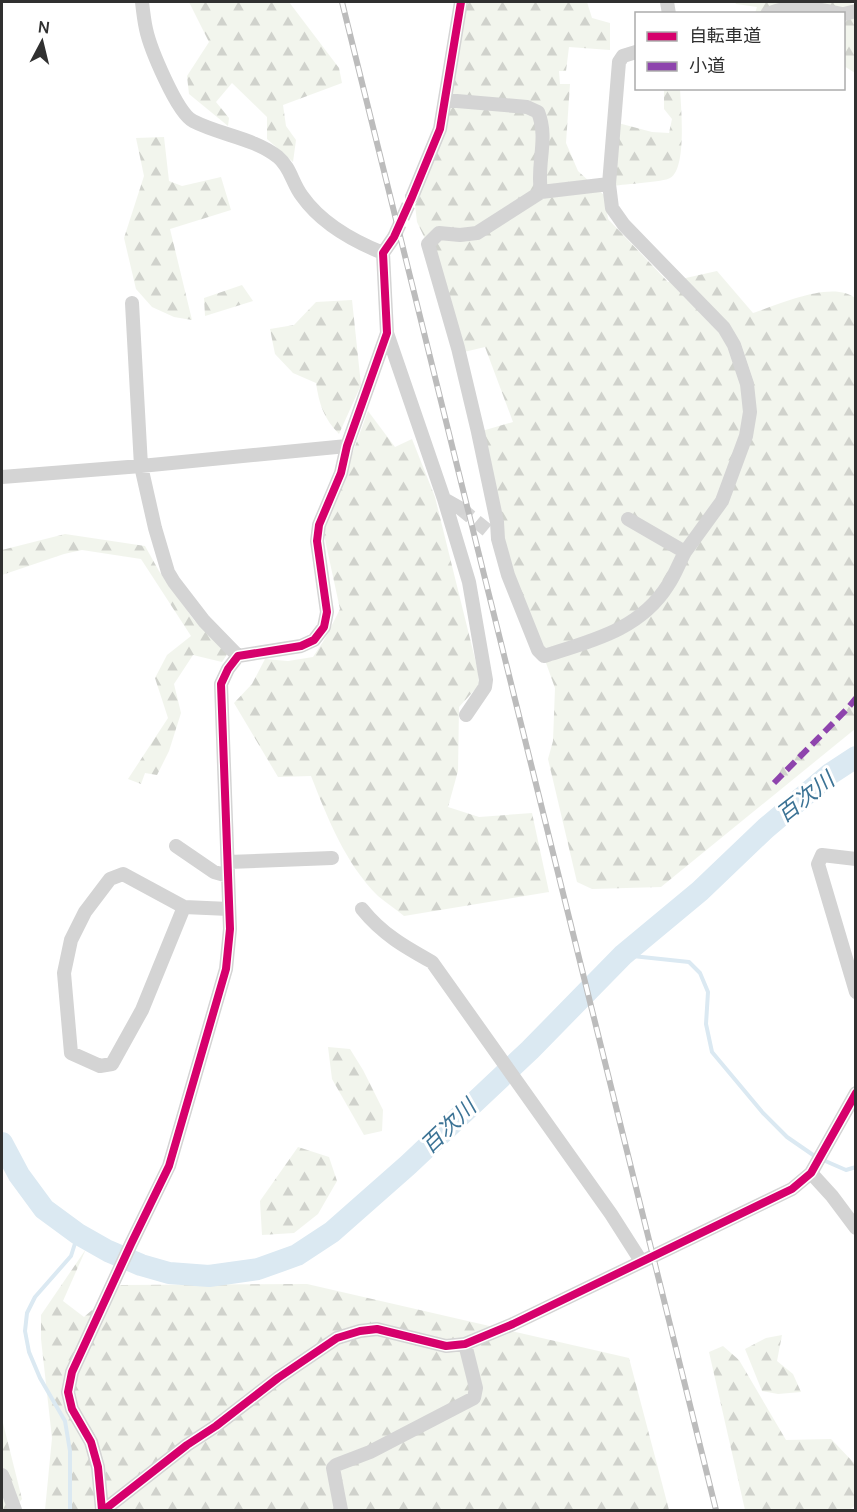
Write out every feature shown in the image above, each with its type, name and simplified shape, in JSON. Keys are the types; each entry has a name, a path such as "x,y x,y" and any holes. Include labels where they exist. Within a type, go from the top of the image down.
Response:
{"street":[{"path":"142,2 146,31 162,74 179,107 191,120 263,148 278,157 291,171 301,195 321,215 356,242 383,253"},
{"path":"412,197 440,129 461,2"},
{"path":"772,12 781,8 803,6 833,12"},
{"path":"609,184 541,192 477,233 460,235 440,233 428,244 463,369 496,522 493,535 538,650 544,656 609,635 649,609 668,585 685,552 722,501 746,436 750,412 747,384 735,345 724,328 624,225 612,208 609,184 619,63 623,56 635,52"},
{"path":"445,100 527,107 538,112 544,134 539,181 541,192"},
{"path":"394,237 383,253 387,333 444,499 469,582 486,680 485,687 466,715"},
{"path":"132,303 141,466 168,572 204,621 238,656"},
{"path":"103,1510 98,1467 91,1442 72,1409 68,1392 72,1372 130,1244 169,1166 226,969 230,929 221,684 228,669 238,656 301,646 314,640 324,627 327,612 317,541 319,525 341,473 346,446 387,333"},
{"path":"2,477 346,446"},
{"path":"444,499 460,508"},
{"path":"628,519 685,552"},
{"path":"176,846 214,872 332,858"},
{"path":"855,859 822,855 818,864 855,992"},
{"path":"184,907 142,1010 112,1064 100,1066 71,1053 64,973 71,940 85,912 110,879 123,874 184,907 229,909"},
{"path":"362,909 397,943 432,962 611,1214 641,1261"},
{"path":"103,1510 187,1445 337,1338 377,1329 446,1346 465,1344 513,1324 792,1189 816,1163 855,1093"},
{"path":"816,1163 832,1196 855,1228"},
{"path":"341,1510 333,1468 336,1465 370,1452 474,1398 476,1388 465,1344"},
{"path":"2,1475 15,1510"}],"green space":[{"path":"189,2 289,2 339,68 342,83 283,105 286,126 296,140 293,162 267,139 267,117 232,83 216,102 229,118 228,126 189,94 187,76 209,42"},
{"path":"465,2 587,2 592,18 610,23 610,50 569,47 566,71 559,71 560,84 570,84 566,143 578,171 605,196 608,219 668,282 717,271 753,313 806,295 820,293 846,294 856,299 855,729 661,887 592,889 577,882 548,759 553,741 555,688 504,546 482,431 513,422 485,347 464,352 444,279 417,222 415,205 445,133"},
{"path":"735,2 848,2 855,5 855,73 845,67 845,12 755,12 757,7"},
{"path":"664,90 680,90 682,137 679,163 675,172 666,179 614,186 618,123 652,132 669,133 672,119 664,109"},
{"path":"164,137 169,181 182,186 221,177 231,210 170,229 192,320 174,317 152,307 136,289 124,238 144,176 136,138"},
{"path":"242,285 253,301 205,316 204,298"},
{"path":"352,300 361,385 339,434 323,411 316,383 293,373 275,354 270,329 294,325 316,302"},
{"path":"368,411 395,447 412,439 435,497 478,671 479,685 459,707 458,771 448,807 479,817 532,813 549,892 404,916 378,896 356,869 331,824 311,776 278,777 234,703 252,684 265,659 288,661 313,657 340,609 324,535"},
{"path":"65,534 145,546 159,571 194,620 228,653 222,662 193,655 174,684 181,713 169,751 157,775 145,773 141,784 128,779 168,718 155,678 167,655 191,636 141,559 82,550 2,575 2,550"},
{"path":"328,1047 350,1049 383,1110 382,1131 364,1135 332,1079"},
{"path":"298,1147 329,1157 337,1181 318,1214 294,1233 262,1235 260,1201"},
{"path":"86,1249 63,1301 84,1317 121,1285 307,1284 629,1358 669,1510 45,1510 52,1438 41,1339 41,1315"},
{"path":"782,1335 777,1361 793,1374 801,1392 778,1394 762,1391 745,1349 766,1338"},
{"path":"723,1346 739,1360 786,1440 831,1439 855,1464 855,1505 850,1510 745,1510 709,1352"},
{"path":"2,1419 22,1499 13,1510 2,1510"}],"waterway":[{"name":"百次川","path":"2,1143 19,1175 44,1209 78,1234 108,1251 141,1265 169,1273 209,1276 258,1269 297,1255 332,1232 408,1165 530,1050 623,955 700,891 766,828 830,774 856,757"},
{"path":"623,955 689,962 700,973 708,992 706,1024 712,1052 763,1113 787,1137 816,1157"},
{"path":"823,1160 846,1170 856,1167"},
{"path":"70,1510 70,1451 65,1421 40,1378 29,1352 25,1331 27,1313 35,1297 71,1256 78,1234"}],"tunnel":[{"path":"394,237 412,197"},
{"path":"460,508 488,531"}],"railway":[{"path":"342,2 716,1510"}],"marked path":[{"path":"774,783 856,698"}],"cycle path":[{"path":"102,1510 98,1467 91,1442 72,1409 68,1392 72,1372 169,1166 226,969 230,929 221,684 228,669 238,656 301,646 314,640 324,627 327,612 317,541 319,525 341,473 347,446 387,333 383,253 394,237 440,129 461,2"},
{"path":"104,1510 187,1445 337,1338 377,1329 446,1346 465,1344 513,1324 792,1189 811,1173 856,1093"}]}
